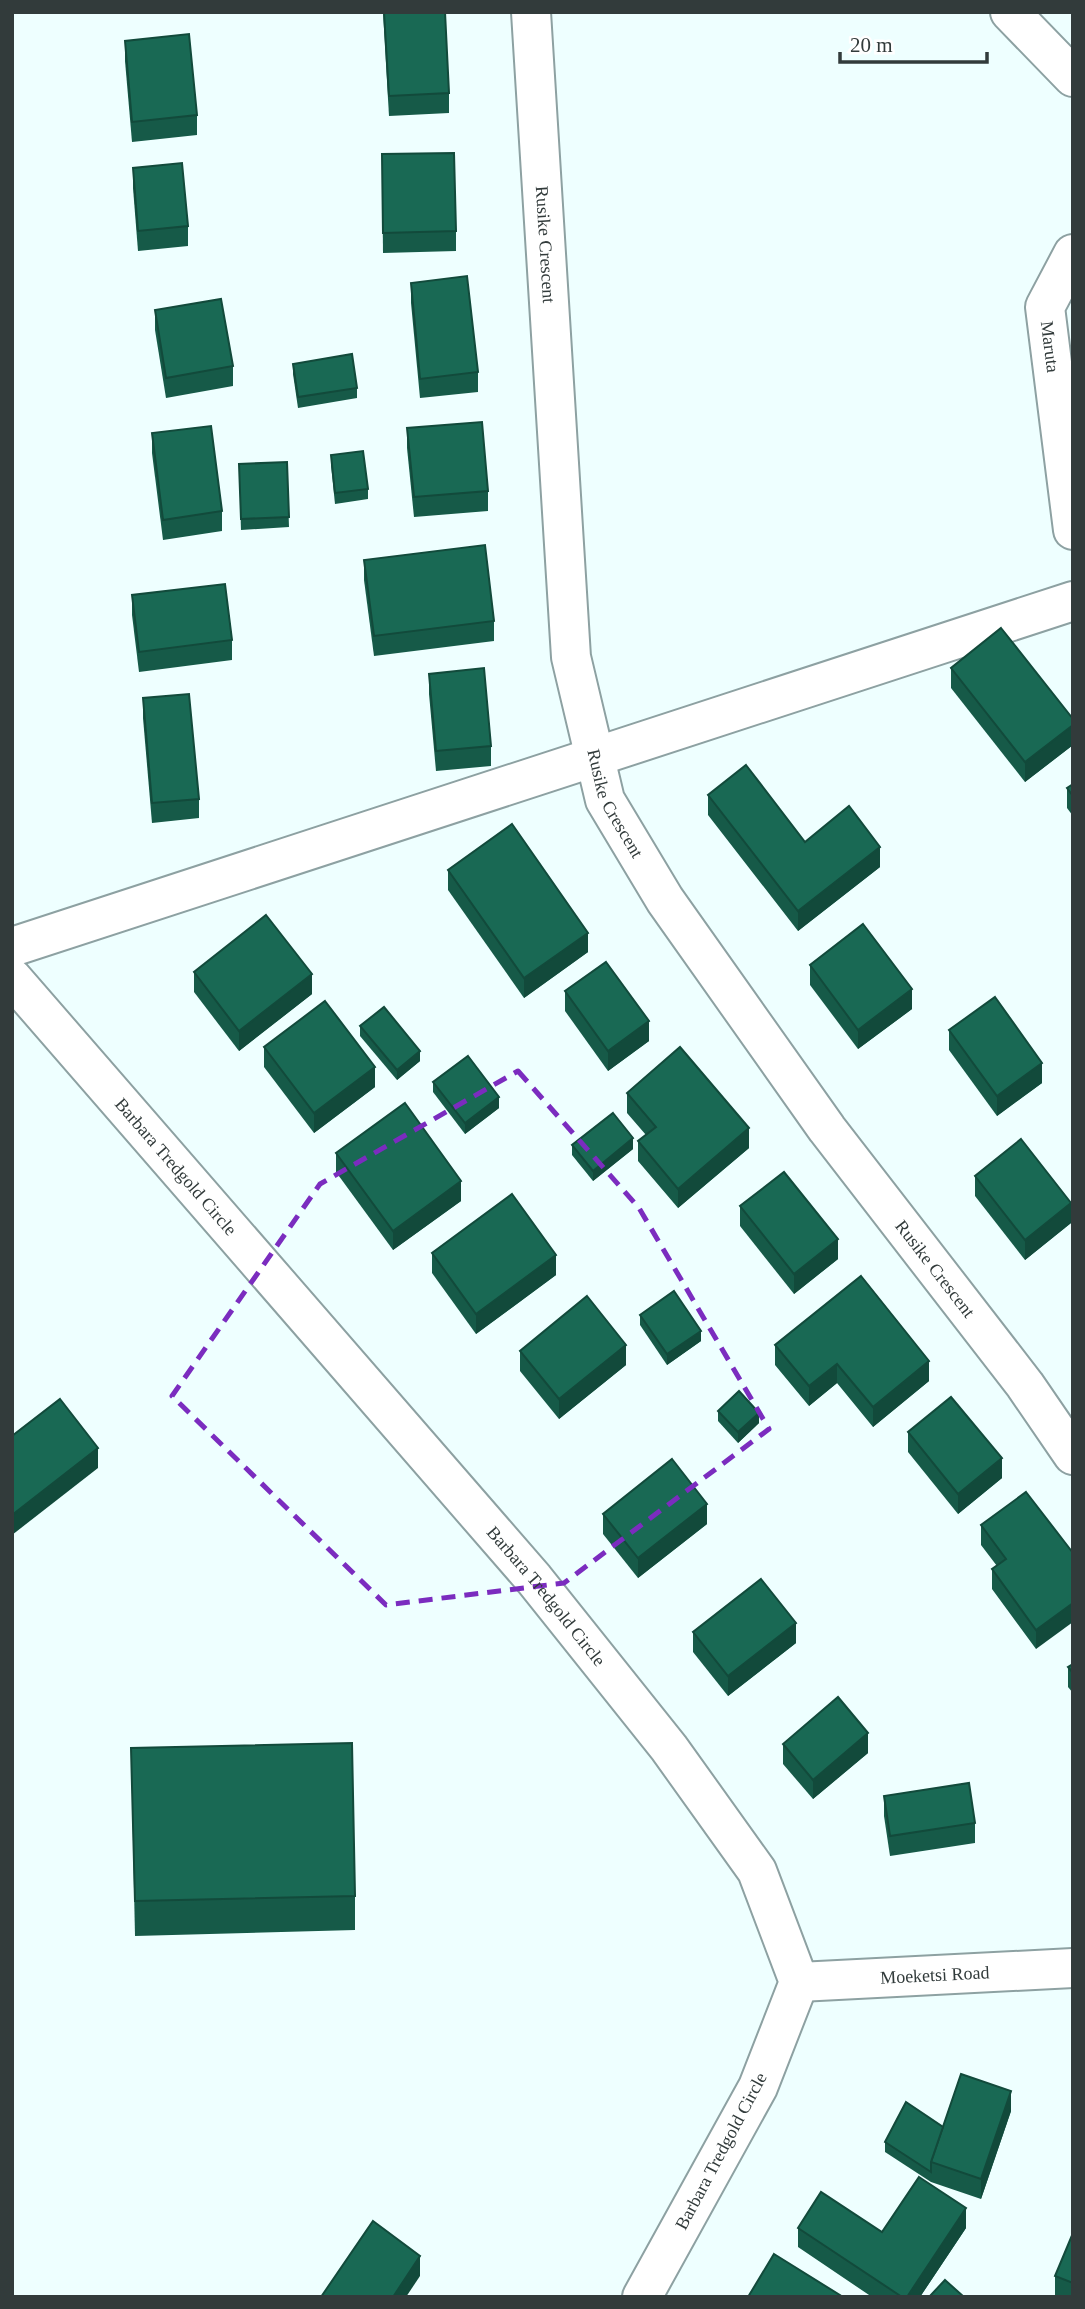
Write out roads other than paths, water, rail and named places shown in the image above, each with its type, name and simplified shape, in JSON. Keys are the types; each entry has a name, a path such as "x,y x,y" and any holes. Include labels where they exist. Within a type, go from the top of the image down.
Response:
{"street":[{"name":"Rusike Crescent","path":"531,12 571,657 606,800 665,900 827,1129 1025,1385 1073,1455"},
{"path":"1010,12 1073,77"},
{"name":"Maruta","path":"1073,254 1045,307 1073,530"},
{"path":"12,947 1073,601"},
{"name":"Barbara Tredgold Circle","path":"12,978 534,1579 669,1748 757,1871 799,1982 758,2087 642,2297"},
{"name":"Moeketsi Road","path":"799,1982 1073,1968"}]}
